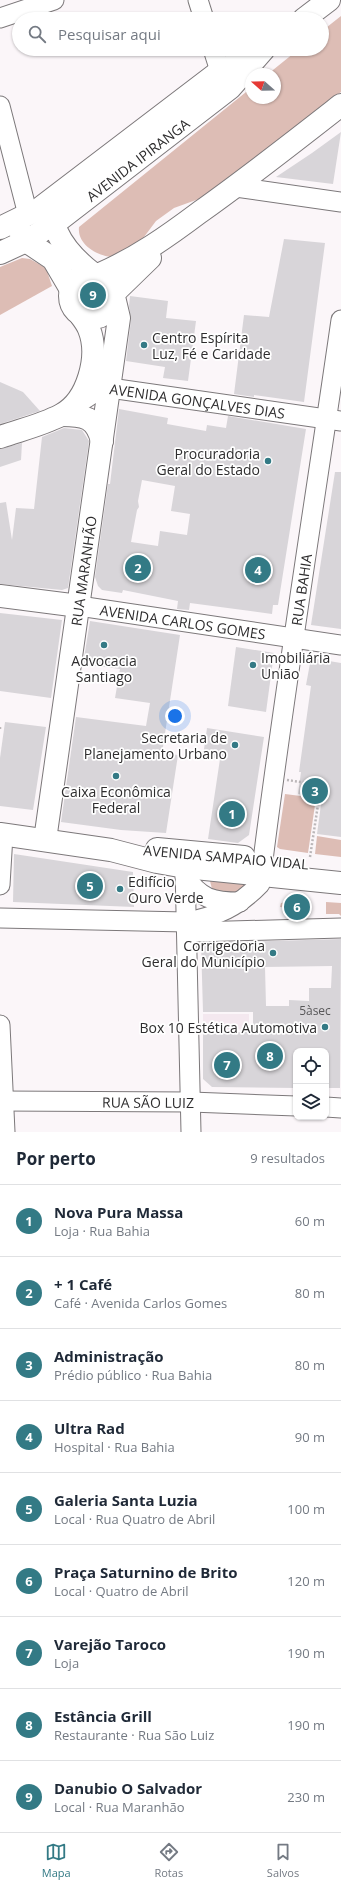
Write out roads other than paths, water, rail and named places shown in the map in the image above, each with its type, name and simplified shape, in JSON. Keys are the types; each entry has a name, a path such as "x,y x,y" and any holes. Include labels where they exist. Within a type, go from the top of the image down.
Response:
{"main road":[{"path":"313,12 329,0"},
{"name":"AVENIDA IPIRANGA","path":"0,228 36,216 255,56"},
{"path":"81,316 89,318 105,314 111,308 115,296 149,259 242,187 341,105"},
{"path":"70,288 84,276 96,274 142,253 242,187 272,171 341,118"},
{"path":"62,415 78,399 89,380 92,355 89,327 81,316 75,311 69,298 70,288 53,259 26,242 19,228 36,216 57,232 68,250 78,262 110,281 115,296"},
{"name":"AVENIDA IPIRANGA","path":"0,253 26,242 36,216"},
{"name":"RUA MARANHÃO","path":"45,840 119,318 115,296"},
{"path":"0,437 62,415 78,415 92,421 96,425 102,440"},
{"name":"AVENIDA CARLOS GOMES","path":"0,596 79,606"},
{"name":"AVENIDA SAMPAIO VIDAL","path":"2,834 111,850 157,862 188,877 206,869 262,866 341,868"},
{"name":"AVENIDA SAMPAIO VIDAL","path":"111,850 159,849 230,856 262,866 341,883"}],"street":[{"path":"18,12 54,0"},
{"path":"198,0 202,12"},
{"path":"0,18 12,14"},
{"path":"216,56 225,79"},
{"path":"0,106 36,216"},
{"path":"272,171 268,180 270,186 283,193"},
{"path":"242,187 341,202"},
{"name":"RUA BAHIA","path":"189,922 221,913 240,902 260,884 293,638 334,420 341,320"},
{"name":"AVENIDA GONÇALVES DIAS","path":"62,415 103,387 109,387 334,420"},
{"name":"AVENIDA CARLOS GOMES","path":"79,606 341,645"},
{"path":"0,885 2,834"},
{"path":"206,869 216,862 230,856"},
{"path":"188,877 206,897 215,900 240,902"},
{"path":"188,877 191,1132"},
{"path":"0,918 189,922 341,928"},
{"path":"0,1025 2,1102 5,1132"},
{"name":"RUA SÃO LUIZ","path":"2,1102 191,1102 293,1106"},
{"path":"329,1107 341,1108"}],"place":[{"name":"Danubio O Salvador","path":"93,295"},
{"name":"Centro Espírita Luz, Fé e Caridade","path":"144,345"},
{"name":"Procuradoria Geral do Estado","path":"268,461"},
{"name":"+ 1 Café","path":"138,568"},
{"name":"Ultra Rad","path":"258,570"},
{"name":"Advocacia Santiago","path":"104,645"},
{"name":"Imobiliária União","path":"253,665"},
{"name":"Secretaria de Planejamento Urbano","path":"235,745"},
{"name":"Caixa Econômica Federal","path":"116,776"},
{"name":"Administração","path":"315,791"},
{"name":"Nova Pura Massa","path":"232,814"},
{"name":"Galeria Santa Luzia","path":"90,886"},
{"name":"Edifício Ouro Verde","path":"120,889"},
{"name":"Praça Saturnino de Brito","path":"297,907"},
{"name":"Corrigedoria Geral do Município","path":"273,953"},
{"name":"Box 10 Estética Automotiva","path":"325,1027"},
{"name":"Estância Grill","path":"270,1056"},
{"name":"Varejão Taroco","path":"227,1065"}]}
